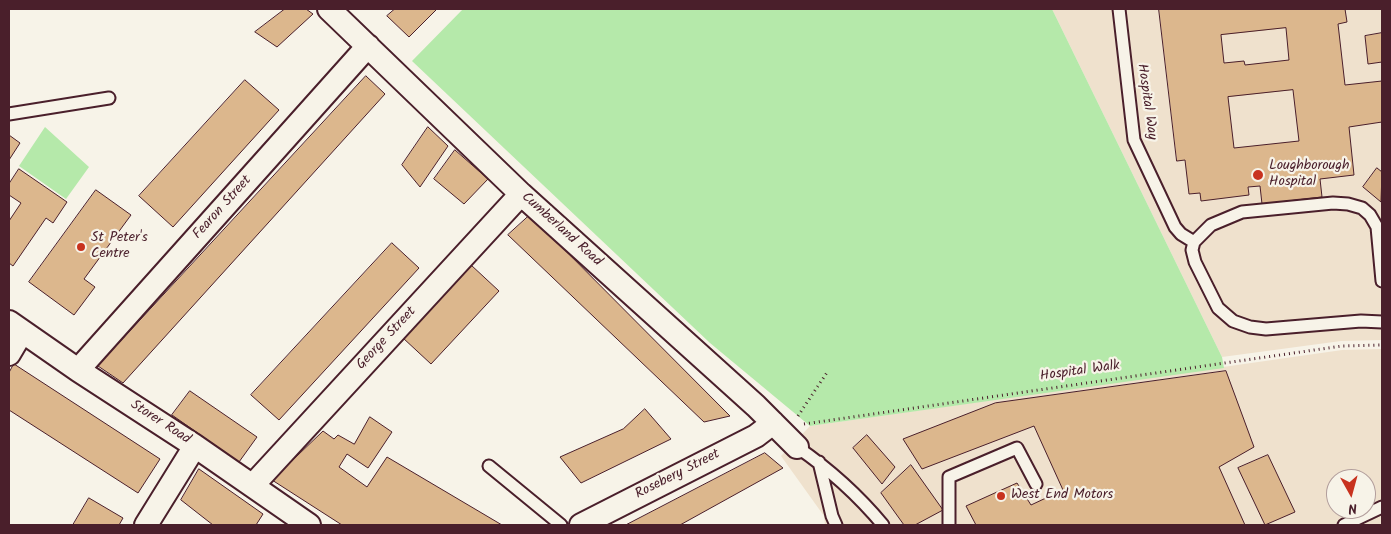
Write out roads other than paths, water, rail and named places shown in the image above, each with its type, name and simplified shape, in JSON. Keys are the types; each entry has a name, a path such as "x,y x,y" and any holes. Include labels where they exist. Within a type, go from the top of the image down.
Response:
{"street":[{"name":"Cumberland Road","path":"329,9 521,194 785,435"},
{"name":"Fearon Street","path":"78,370 368,46"},
{"name":"George Street","path":"253,485 521,194"},
{"name":"Storer Road","path":"15,327 253,485 309,525"},
{"path":"9,354 15,327"},
{"name":"Rosebery Street","path":"581,525 756,436 785,435"},
{"path":"146,525 195,446"}],"lane":[{"name":"Hospital Way","path":"1119,9 1134,140 1175,227 1180,234 1194,242"},
{"path":"9,114 109,98"},
{"path":"1382,281 1377,227 1370,215 1348,204 1333,203 1242,212 1211,225 1194,242 1192,250 1195,262 1218,308 1232,321 1250,327 1266,329 1382,322"},
{"path":"785,435 819,462 867,506 883,525"},
{"path":"949,525 949,477 1016,448 1036,484"},
{"path":"819,462 832,516 836,525"},
{"path":"489,466 561,525"},
{"path":"1344,525 1382,507"}],"place":[{"name":"Loughborough Hospital","path":"1258,175"},
{"name":"St Peter's Centre","path":"81,247"},
{"name":"West End Motors","path":"1001,496"}]}
